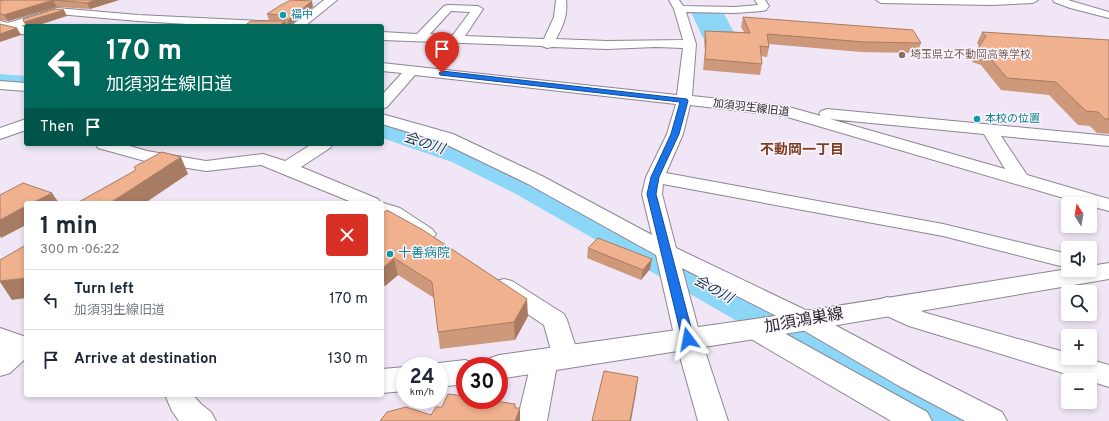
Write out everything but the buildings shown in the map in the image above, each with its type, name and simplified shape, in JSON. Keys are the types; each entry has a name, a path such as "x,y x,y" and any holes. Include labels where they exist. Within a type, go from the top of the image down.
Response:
{"main road":[{"path":"300,24 331,0"},
{"path":"3,26 24,31"},
{"name":"加須鴻巣線","path":"508,366 760,328 1099,271"},
{"path":"384,381 396,380"}],"street":[{"path":"547,44 559,22 562,7 561,0"},
{"path":"713,421 688,339 652,194 655,177 675,134 684,101 690,44 677,4 762,8 764,6 760,0"},
{"path":"882,0 992,2 1033,0"},
{"path":"1058,0 1074,6 1109,15"},
{"path":"420,38 448,8 478,9 456,40"},
{"path":"3,26 57,11 138,18 164,18 252,24"},
{"path":"123,24 138,18"},
{"path":"153,24 164,18"},
{"path":"384,36 607,46 656,43 690,44"},
{"name":"加須羽生線旧道","path":"384,67 785,111 1109,205"},
{"path":"384,102 412,70"},
{"path":"0,75 24,77"},
{"path":"0,85 24,87"},
{"path":"785,111 1109,141"},
{"path":"384,120 432,133 474,150 535,180 667,252 992,421"},
{"path":"0,134 24,125"},
{"path":"989,129 1021,180"},
{"path":"111,146 144,156 206,166 263,159 366,201"},
{"path":"287,168 321,146"},
{"path":"655,177 944,230 1061,259"},
{"path":"384,209 393,212 444,246"},
{"path":"488,276 555,320 556,358 532,421"},
{"path":"886,306 918,320 1109,376"},
{"path":"760,328 917,421"},
{"path":"180,397 181,403 194,417 201,421"}],"water":[{"path":"691,12 723,12 737,38 703,38"}],"waterway":[{"name":"会の川","path":"0,81 24,83"},
{"name":"会の川","path":"384,131 462,156 526,188 788,333 952,421"}],"place":[{"name":"福中","path":"283,15"},
{"name":"埼玉県立不動岡高等学校","path":"902,55"},
{"name":"本校の位置","path":"977,119"},
{"name":"十善病院","path":"390,254"}],"district":[{"name":"不動岡一丁目","path":"802,150"}],"route":[{"path":"442,73 684,101 675,134 655,177 652,194 688,339"}]}
